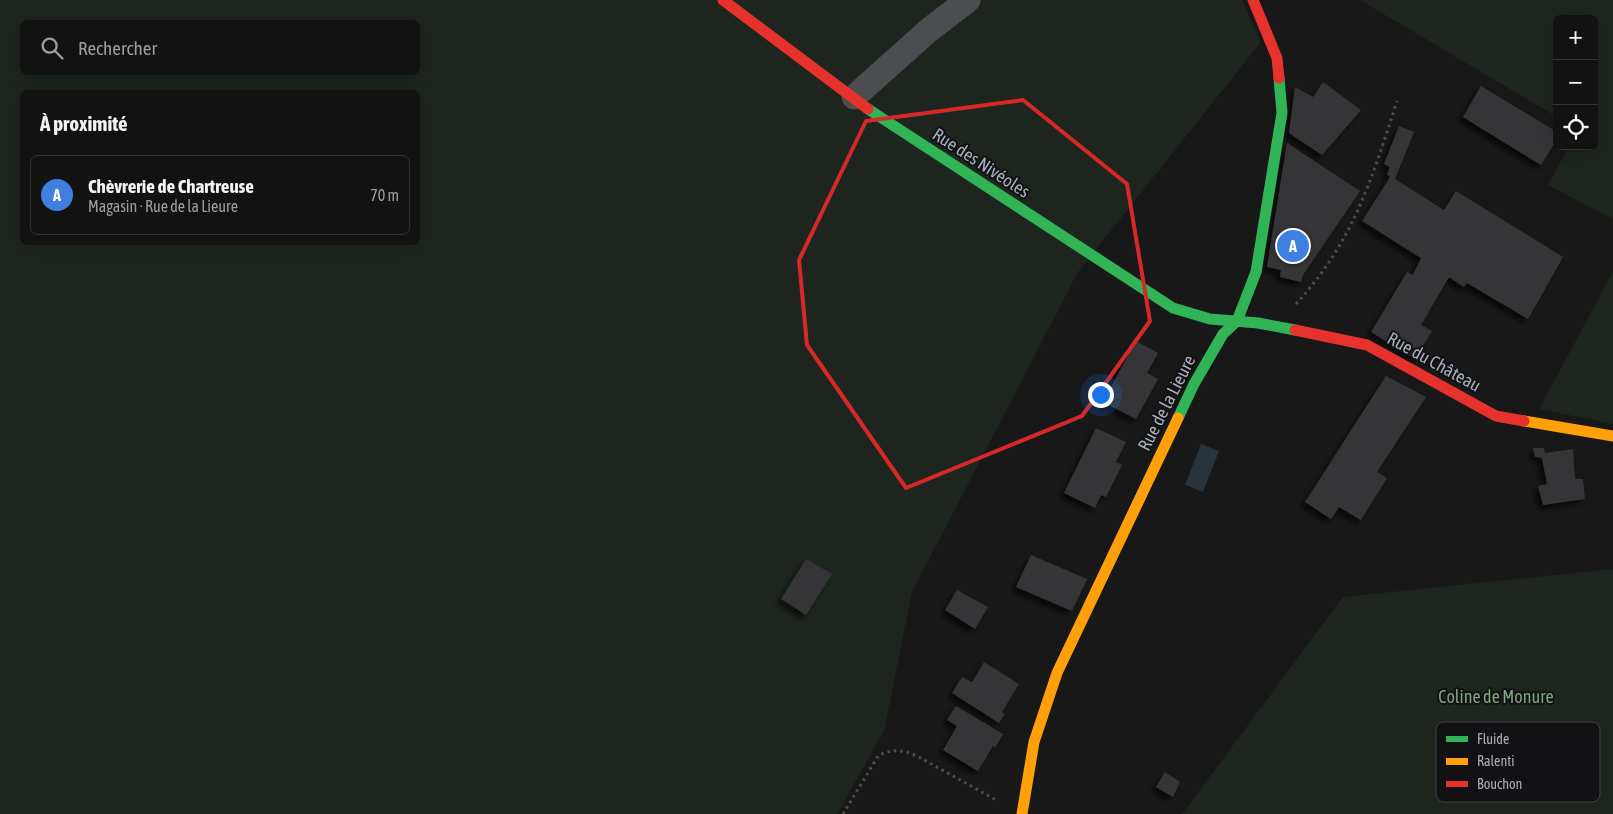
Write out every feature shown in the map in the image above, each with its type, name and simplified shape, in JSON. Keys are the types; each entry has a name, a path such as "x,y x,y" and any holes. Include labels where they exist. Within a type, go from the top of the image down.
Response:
{"street":[{"name":"Rue des Nivéoles","path":"723,0 854,97 878,117 1173,308 1210,319 1237,321"},
{"path":"854,97 929,30 968,0"},
{"name":"Rue de la Lieure","path":"1022,810 1038,731 1050,689 1062,658 1078,630 1194,384 1223,334 1237,321 1256,272 1282,113 1276,58 1253,0"},
{"name":"Rue du Château","path":"1237,321 1273,326 1367,345 1496,416 1613,436"}],"path":[{"path":"1273,326 1319,280 1352,226 1370,187 1397,101"},
{"path":"843,814 878,756 887,751 896,750 906,751 917,756 1006,805 1022,810"}],"highlighted area":[{"path":"1023,100 1127,184 1150,321 1082,416 906,488 807,345 799,260 866,121"}],"green space":[{"path":"0,0 1242,0 1261,42 1078,272 912,592 884,731 837,814 0,814"},
{"path":"1360,0 1613,0 1613,219 1548,185 1567,150 1598,150 1598,15 1553,15 1553,115"},
{"path":"1613,272 1613,424 1539,409"},
{"name":"Coline de Monure","path":"1613,569 1613,814 1182,814 1343,597"}],"shaded area":[{"path":"1201,444 1219,451 1203,492 1185,485"}],"building":[{"path":"1323,82 1361,110 1322,155 1289,133 1295,87 1313,97"},
{"path":"1481,86 1553,130 1553,146 1541,165 1463,117"},
{"path":"1399,126 1414,132 1395,179 1444,210 1456,191 1563,257 1528,319 1467,283 1464,287 1449,277 1421,325 1432,331 1415,359 1371,332 1407,272 1413,275 1421,258 1362,221 1390,177 1387,174 1390,167 1384,164"},
{"path":"1287,143 1360,191 1303,275 1301,282 1280,277 1281,270 1267,267"},
{"path":"1136,341 1158,353 1147,373 1158,379 1136,419 1103,402"},
{"path":"1386,376 1426,397 1377,472 1387,478 1361,520 1339,507 1331,519 1305,502"},
{"path":"1096,428 1126,442 1116,462 1122,465 1106,497 1101,495 1095,508 1064,493"},
{"path":"1533,448 1544,448 1545,453 1573,449 1575,479 1583,479 1585,499 1543,505 1538,486 1547,484 1542,458 1535,457"},
{"path":"1031,555 1087,579 1072,611 1016,587"},
{"path":"806,559 832,574 806,615 781,599"},
{"path":"957,590 988,607 975,629 945,610"},
{"path":"984,662 1019,684 1002,712 1005,714 999,723 952,693 962,677 972,682"},
{"path":"956,706 1003,734 995,748 993,746 978,771 943,750 957,726 947,720"},
{"path":"1165,772 1180,782 1173,797 1156,787"}],"traffic: fast":[{"path":"1178,418 1194,384 1223,334 1237,321 1256,272 1282,113 1279,78"},
{"path":"868,109 1173,308 1210,319 1258,323 1295,330"}],"traffic: slow":[{"path":"1022,814 1034,742 1057,673 1178,418"},
{"path":"1524,421 1613,436"}],"traffic: jam":[{"path":"723,0 868,109"},
{"path":"1253,0 1277,58 1279,78"},
{"path":"1295,330 1367,345 1496,416 1524,421"}],"place":[{"name":"Chèvrerie de Chartreuse","path":"1293,246"}]}
